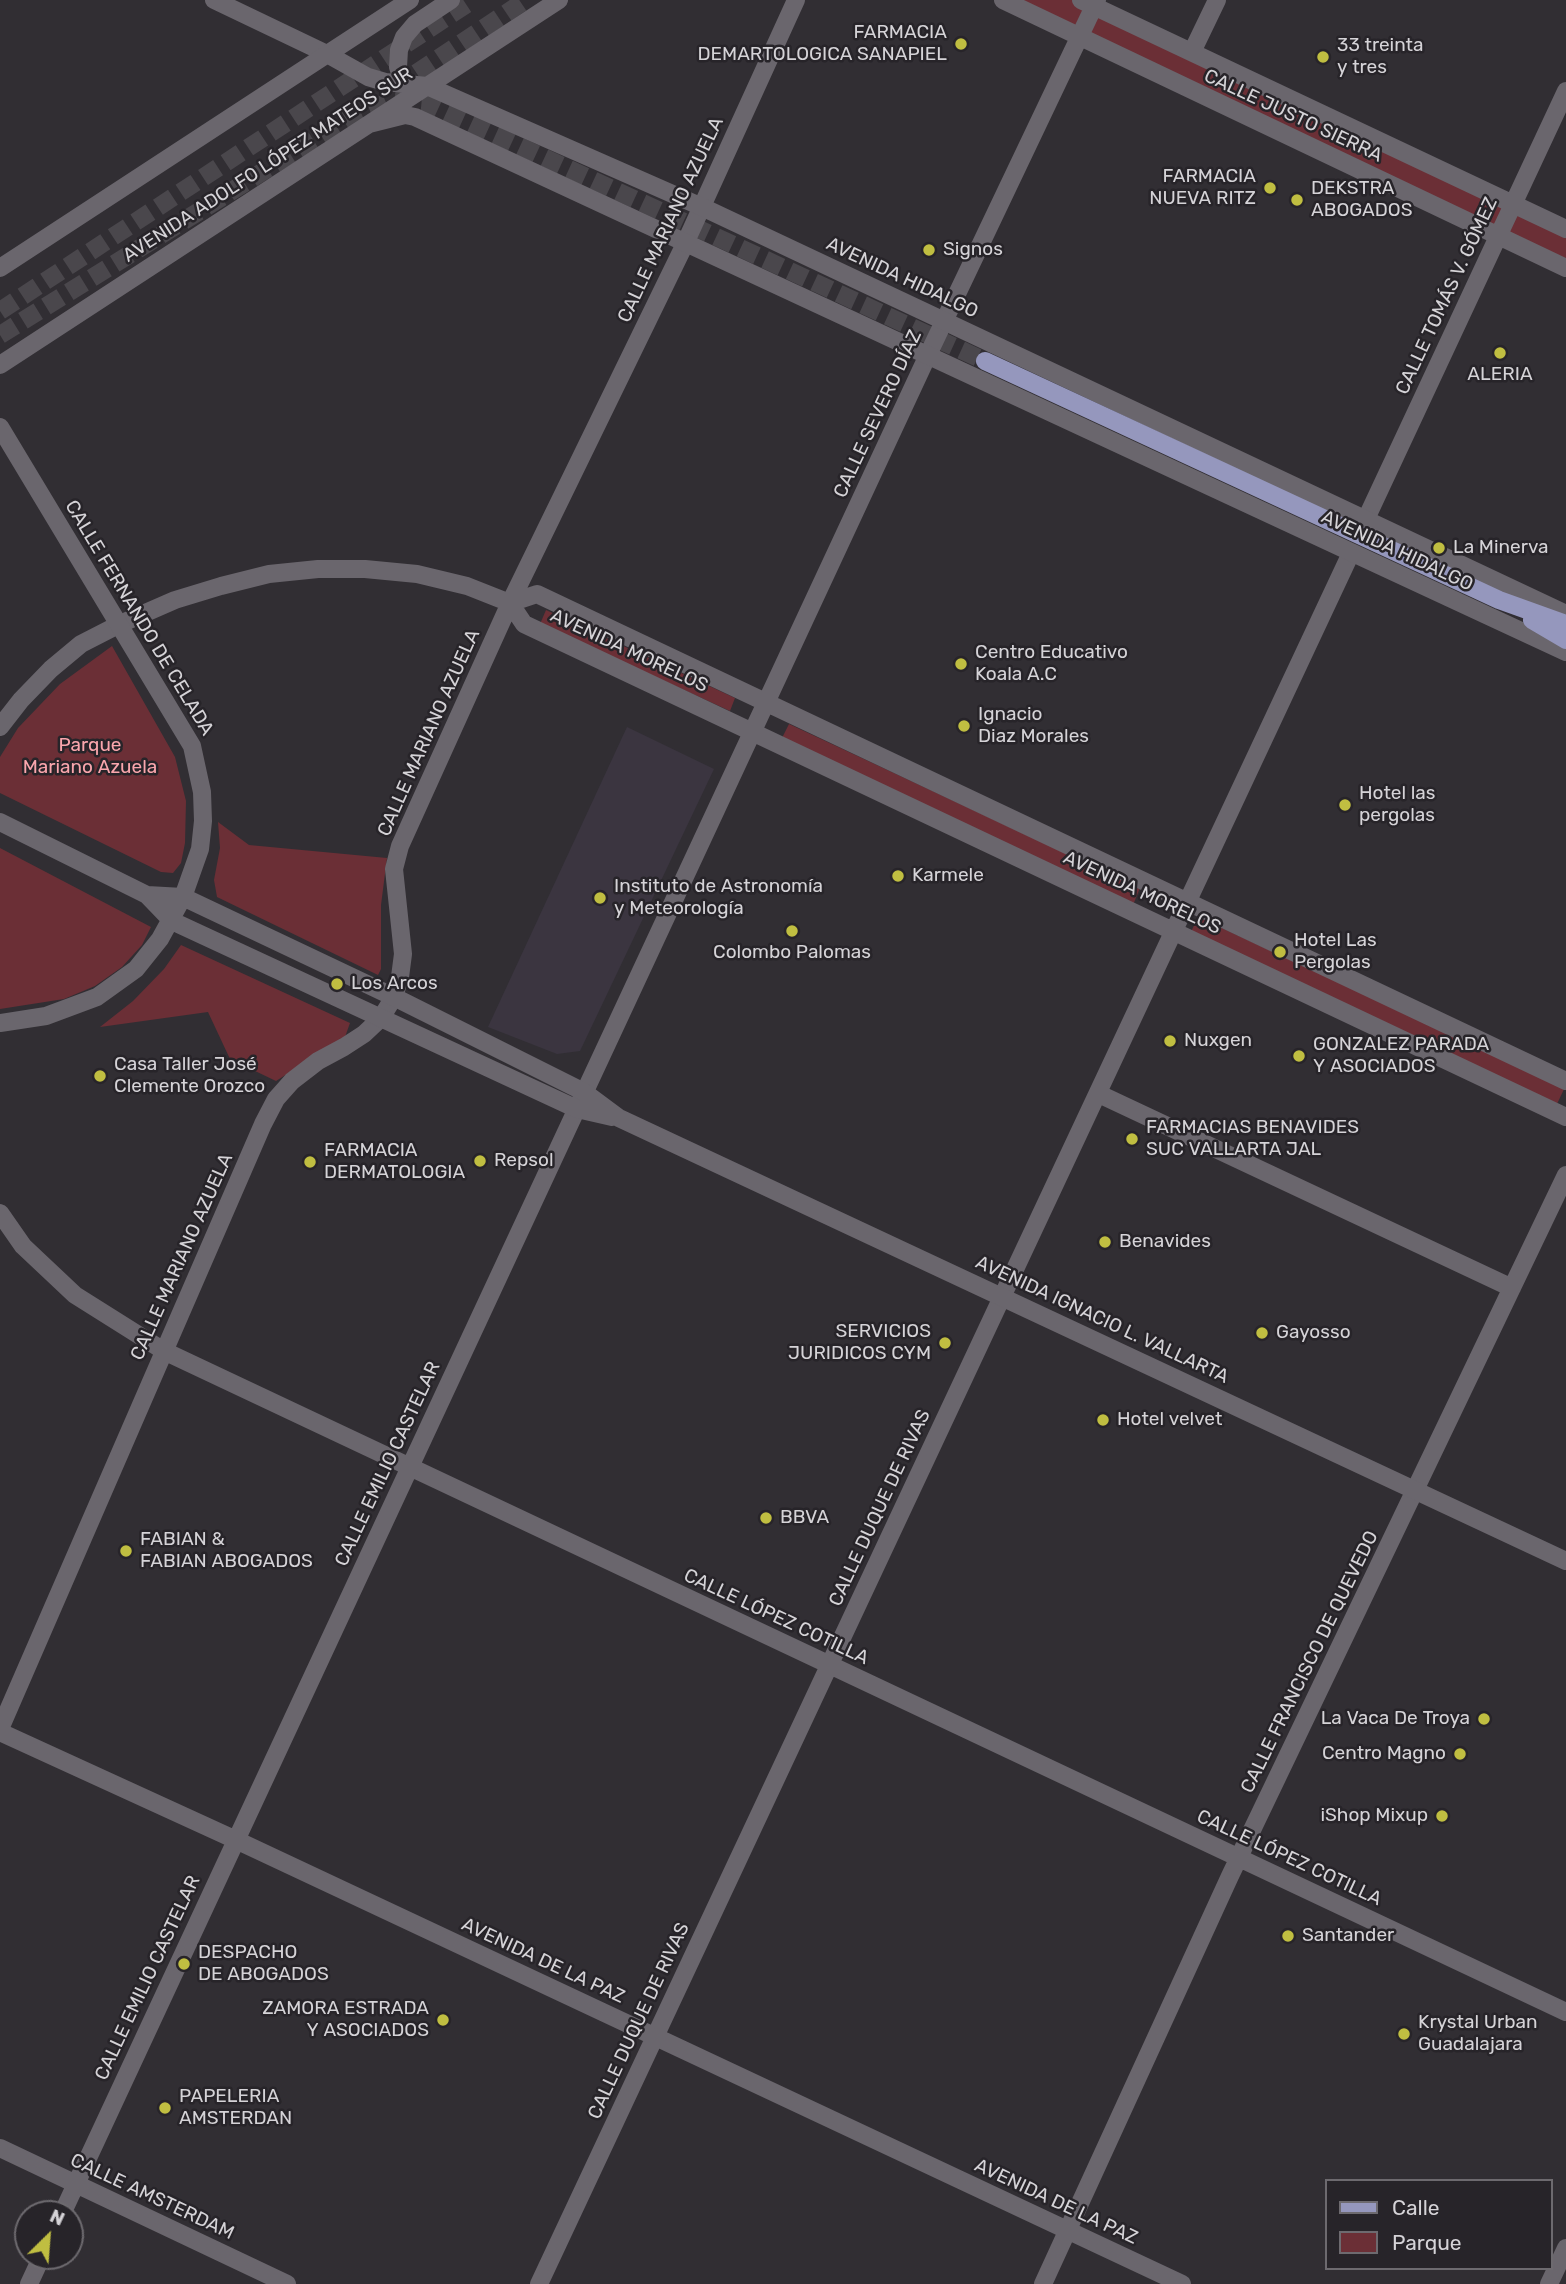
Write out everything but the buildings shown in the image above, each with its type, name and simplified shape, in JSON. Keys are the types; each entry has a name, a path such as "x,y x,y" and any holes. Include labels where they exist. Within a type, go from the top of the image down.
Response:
{"main road":[{"path":"985,361 1499,600 1566,624"},
{"path":"1499,600 1566,640"}],"street":[{"name":"AVENIDA HIDALGO","path":"215,0 327,54 368,77 427,86 702,207 1566,614"},
{"path":"0,268 410,0"},
{"path":"404,84 398,67 399,50 404,37 415,24 451,0"},
{"name":"AVENIDA ADOLFO LÓPEZ MATEOS SUR","path":"0,365 559,0"},
{"name":"CALLE MARIANO AZUELA","path":"0,1730 276,1099 292,1081 318,1061 344,1047 382,1018 394,997 403,954 394,869 400,846 510,603 685,243 796,0"},
{"name":"CALLE JUSTO SIERRA","path":"1003,0 1566,268"},
{"path":"1192,52 1217,0"},
{"name":"CALLE JUSTO SIERRA","path":"1090,2 1566,229"},
{"name":"CALLE SEVERO DÍAZ","path":"752,732 1079,38 1090,2"},
{"name":"CALLE TOMÁS V. GÓMEZ","path":"1366,519 1566,91"},
{"name":"AVENIDA HIDALGO","path":"369,124 405,115 415,117 1566,652"},
{"name":"CALLE FERNANDO DE CELADA","path":"0,427 192,746 202,792 203,821 200,849 183,897 172,921 136,969 97,997 46,1016 0,1023"},
{"path":"1189,902 1351,552"},
{"path":"0,727 51,669 81,645 120,624 175,600 221,586 270,575 318,569 365,569 417,574 467,586 510,603"},
{"name":"AVENIDA MORELOS","path":"1566,1081 537,594 510,603 524,624 1566,1117"},
{"name":"CALLE EMILIO CASTELAR","path":"68,2200 752,732"},
{"name":"AVENIDA IGNACIO L. VALLARTA","path":"0,822 147,895 172,921 577,1109 620,1118"},
{"name":"AVENIDA IGNACIO L. VALLARTA","path":"147,895 183,897 394,997 584,1092 620,1118 1566,1561"},
{"name":"CALLE DUQUE DE RIVAS","path":"539,2284 1189,902"},
{"path":"1098,1094 1512,1288"},
{"name":"CALLE FRANCISCO DE QUEVEDO","path":"1043,2284 1238,1858 1566,1175"},
{"name":"CALLE LÓPEZ COTILLA","path":"0,1213 23,1246 75,1295 164,1351 1566,2012"},
{"name":"AVENIDA DE LA PAZ","path":"0,1730 1182,2284"},
{"name":"CALLE AMSTERDAM","path":"0,2148 287,2284"},
{"path":"1549,2284 1566,2248"}],"shaded area":[{"name":"Instituto de Astronomía y Meteorología","path":"627,727 714,769 580,1051 557,1054 488,1027"}],"green space":[{"path":"1003,0 1081,0 1566,229 1566,268"},
{"path":"546,610 735,698 730,711 540,624"},
{"name":"Parque Mariano Azuela","path":"112,646 175,757 186,801 185,843 181,863 173,873 161,872 0,793 0,757 18,728 60,684"},
{"path":"789,724 1140,888 1133,905 781,740"},
{"path":"218,822 249,845 387,858 381,905 381,969 378,975 217,897 214,880 220,848"},
{"path":"0,848 151,927 142,945 122,967 95,986 64,999 0,1009"},
{"path":"1198,917 1565,1087 1557,1104 1190,934"},
{"path":"181,945 350,1023 345,1037 276,1081 230,1059 208,1012 100,1027 133,1001 164,969"}],"tunnel":[{"path":"0,311 473,0"},
{"path":"394,88 526,0"},
{"path":"345,121 393,100 426,103 985,361"},
{"path":"0,335 354,115"}],"place":[{"name":"FARMACIA DEMARTOLOGICA SANAPIEL","path":"961,44"},
{"name":"33 treinta y tres","path":"1323,57"},
{"name":"FARMACIA NUEVA RITZ","path":"1270,188"},
{"name":"DEKSTRA ABOGADOS","path":"1297,200"},
{"name":"Signos","path":"929,250"},
{"name":"ALERIA","path":"1500,353"},
{"name":"La Minerva","path":"1439,548"},
{"name":"Centro Educativo Koala A.C","path":"961,664"},
{"name":"Ignacio Diaz Morales","path":"964,726"},
{"name":"Hotel las pergolas","path":"1345,805"},
{"name":"Karmele","path":"898,876"},
{"name":"Instituto de Astronomía y Meteorología","path":"600,898"},
{"name":"Colombo Palomas","path":"792,931"},
{"name":"Hotel Las Pergolas","path":"1280,952"},
{"name":"Los Arcos","path":"337,984"},
{"name":"Nuxgen","path":"1170,1041"},
{"name":"GONZALEZ PARADA Y ASOCIADOS","path":"1299,1056"},
{"name":"Casa Taller José Clemente Orozco","path":"100,1076"},
{"name":"FARMACIAS BENAVIDES SUC VALLARTA JAL","path":"1132,1139"},
{"name":"Repsol","path":"480,1161"},
{"name":"FARMACIA DERMATOLOGIA","path":"310,1162"},
{"name":"Benavides","path":"1105,1242"},
{"name":"Gayosso","path":"1262,1333"},
{"name":"SERVICIOS JURIDICOS CYM","path":"945,1343"},
{"name":"Hotel velvet","path":"1103,1420"},
{"name":"BBVA","path":"766,1518"},
{"name":"FABIAN & FABIAN ABOGADOS","path":"126,1551"},
{"name":"La Vaca De Troya","path":"1484,1719"},
{"name":"Centro Magno","path":"1460,1754"},
{"name":"iShop Mixup","path":"1442,1816"},
{"name":"Santander","path":"1288,1936"},
{"name":"DESPACHO DE ABOGADOS","path":"184,1964"},
{"name":"ZAMORA ESTRADA Y ASOCIADOS","path":"443,2020"},
{"name":"Krystal Urban Guadalajara","path":"1404,2034"},
{"name":"PAPELERIA AMSTERDAN","path":"165,2108"}]}
